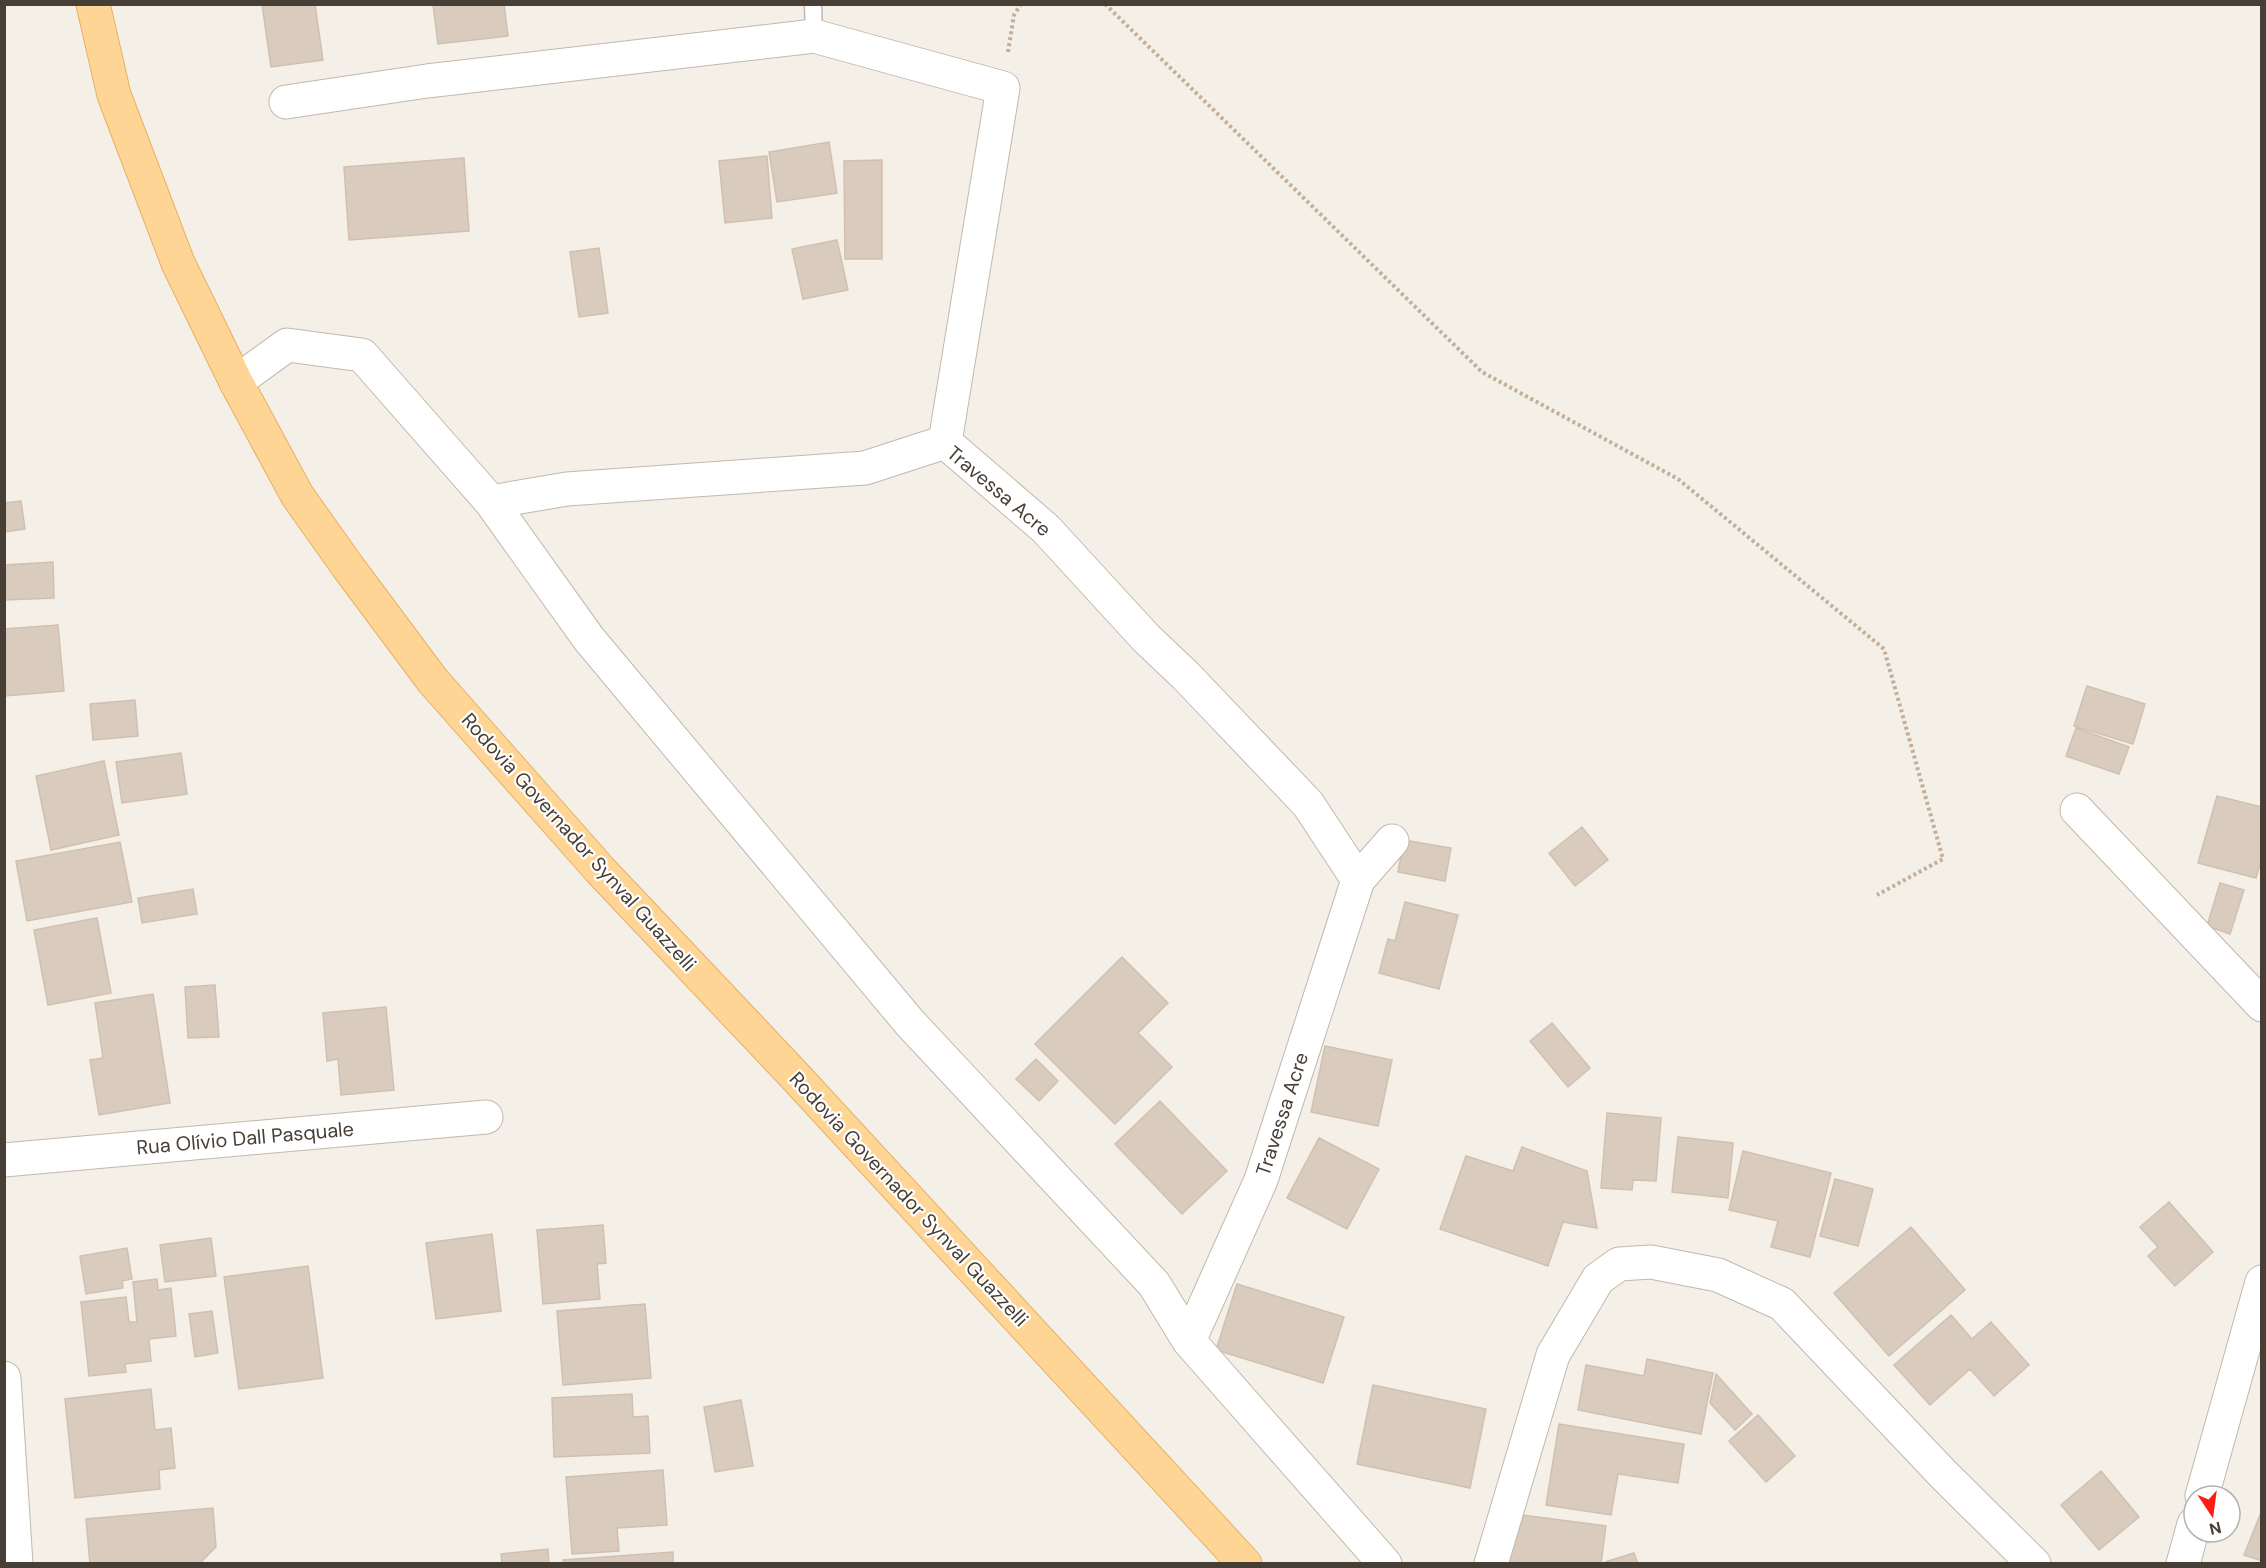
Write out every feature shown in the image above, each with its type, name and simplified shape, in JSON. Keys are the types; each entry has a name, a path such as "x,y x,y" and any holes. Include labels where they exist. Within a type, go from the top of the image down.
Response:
{"main road":[{"name":"Rodovia Governador Synval Guazzelli","path":"93,4 114,95 178,263 236,382 297,495 432,681 601,871 801,1082 1245,1563"}],"street":[{"path":"286,102 814,20 1003,88 945,442"},
{"path":"236,382 287,345 362,355 491,502 589,639 910,1023 1154,1284 1189,1341 1385,1563"},
{"name":"Travessa Acre","path":"491,502 567,489 865,468 945,442 1046,529 1146,638 1186,676 1308,804 1358,880"},
{"path":"2077,810 2262,1005"},
{"name":"Travessa Acre","path":"1189,1341 1260,1180 1358,880 1392,841"},
{"name":"Rua Olívio Dall Pasquale","path":"4,1160 486,1117"},
{"path":"1491,1563 1554,1355 1598,1279 1619,1264 1651,1262 1718,1275 1782,1304 1944,1475 2034,1563"},
{"path":"2205,1484 2262,1282"},
{"path":"4,1378 16,1563"},
{"path":"2183,1563 2188,1544"}],"path":[{"path":"1003,88 1014,15 1021,4"},
{"path":"1105,4 1482,372 1678,479 1884,649 1943,859 1877,895"}],"building":[{"path":"262,4 315,4 323,60 271,67"},
{"path":"433,4 504,4 508,36 438,44"},
{"path":"829,142 837,193 777,202 769,152"},
{"path":"767,156 772,218 725,223 719,161"},
{"path":"464,158 469,231 349,240 344,167"},
{"path":"882,160 882,259 845,259 844,161"},
{"path":"837,240 848,290 803,299 792,249"},
{"path":"599,248 608,313 579,317 570,252"},
{"path":"21,501 25,529 4,532 4,503"},
{"path":"53,562 54,598 4,600 4,565"},
{"path":"58,625 64,691 4,696 4,629"},
{"path":"2087,686 2145,704 2133,744 2074,726"},
{"path":"135,700 138,736 93,740 90,704"},
{"path":"2076,728 2129,747 2119,774 2066,756"},
{"path":"181,753 187,794 122,803 116,762"},
{"path":"104,761 119,835 51,850 36,776"},
{"path":"2217,796 2262,807 2262,858 2256,878 2198,863"},
{"path":"1582,827 1608,860 1575,886 1549,853"},
{"path":"1404,840 1451,848 1445,881 1398,872"},
{"path":"120,842 132,902 27,921 16,861"},
{"path":"2220,883 2244,890 2230,934 2207,926"},
{"path":"193,889 197,914 142,923 138,898"},
{"path":"1405,902 1458,915 1439,989 1379,973 1388,939 1395,941"},
{"path":"97,918 111,993 48,1005 34,930"},
{"path":"1122,957 1168,1003 1138,1033 1172,1067 1115,1124 1035,1044"},
{"path":"215,985 219,1037 188,1038 185,987"},
{"path":"153,994 170,1103 99,1115 90,1060 103,1058 95,1003"},
{"path":"386,1007 394,1090 341,1095 338,1059 327,1061 323,1013"},
{"path":"1552,1023 1590,1068 1568,1087 1530,1041"},
{"path":"1325,1046 1392,1060 1378,1126 1311,1112"},
{"path":"1036,1059 1058,1081 1039,1101 1016,1079"},
{"path":"1160,1101 1227,1171 1182,1214 1115,1144"},
{"path":"1607,1113 1661,1118 1656,1181 1633,1180 1632,1190 1601,1188"},
{"path":"1678,1137 1733,1143 1728,1198 1672,1192"},
{"path":"1319,1138 1379,1169 1347,1229 1287,1198"},
{"path":"1522,1147 1587,1171 1597,1228 1563,1222 1548,1266 1440,1229 1466,1156 1513,1171"},
{"path":"1743,1151 1831,1173 1810,1257 1771,1247 1778,1221 1729,1210"},
{"path":"1835,1179 1873,1189 1858,1246 1820,1236"},
{"path":"2169,1202 2213,1252 2175,1286 2148,1256 2158,1247 2140,1227"},
{"path":"603,1225 606,1263 597,1264 600,1299 543,1304 537,1230"},
{"path":"1911,1227 1965,1290 1889,1356 1834,1293"},
{"path":"492,1234 501,1311 436,1319 426,1243"},
{"path":"211,1238 216,1276 165,1282 160,1245"},
{"path":"127,1248 132,1279 122,1281 123,1288 86,1294 80,1256"},
{"path":"308,1266 323,1378 239,1389 224,1277"},
{"path":"157,1279 158,1290 171,1288 176,1336 149,1339 151,1361 125,1364 126,1372 89,1376 81,1302 126,1297 129,1322 137,1322 133,1282"},
{"path":"1237,1284 1344,1317 1323,1383 1216,1350"},
{"path":"645,1304 651,1378 563,1385 557,1311"},
{"path":"212,1311 218,1353 195,1357 189,1314"},
{"path":"1951,1315 1972,1339 1991,1322 2029,1365 1994,1396 1970,1369 1930,1405 1894,1365"},
{"path":"1647,1359 1713,1373 1701,1434 1578,1410 1586,1365 1644,1376"},
{"path":"1716,1374 1752,1414 1735,1430 1710,1403"},
{"path":"1373,1385 1486,1409 1470,1488 1357,1464"},
{"path":"151,1389 155,1430 171,1428 175,1468 159,1470 160,1489 75,1498 65,1399"},
{"path":"632,1394 633,1417 648,1416 650,1453 554,1457 552,1398"},
{"path":"741,1400 753,1466 715,1472 704,1407"},
{"path":"1758,1415 1795,1456 1766,1482 1729,1441"},
{"path":"1559,1424 1684,1444 1678,1483 1618,1474 1611,1515 1546,1505"},
{"path":"663,1470 667,1525 617,1528 619,1551 572,1554 566,1477"},
{"path":"2101,1471 2139,1517 2099,1550 2061,1505"},
{"path":"213,1508 216,1547 199,1564 90,1564 86,1519"},
{"path":"2262,1510 2262,1561 2244,1555"},
{"path":"1515,1514 1606,1526 1601,1564 1508,1564"},
{"path":"548,1549 549,1564 502,1564 501,1554"},
{"path":"673,1552 673,1564 564,1564 563,1560"},
{"path":"1634,1553 1638,1564 1605,1562"}]}
